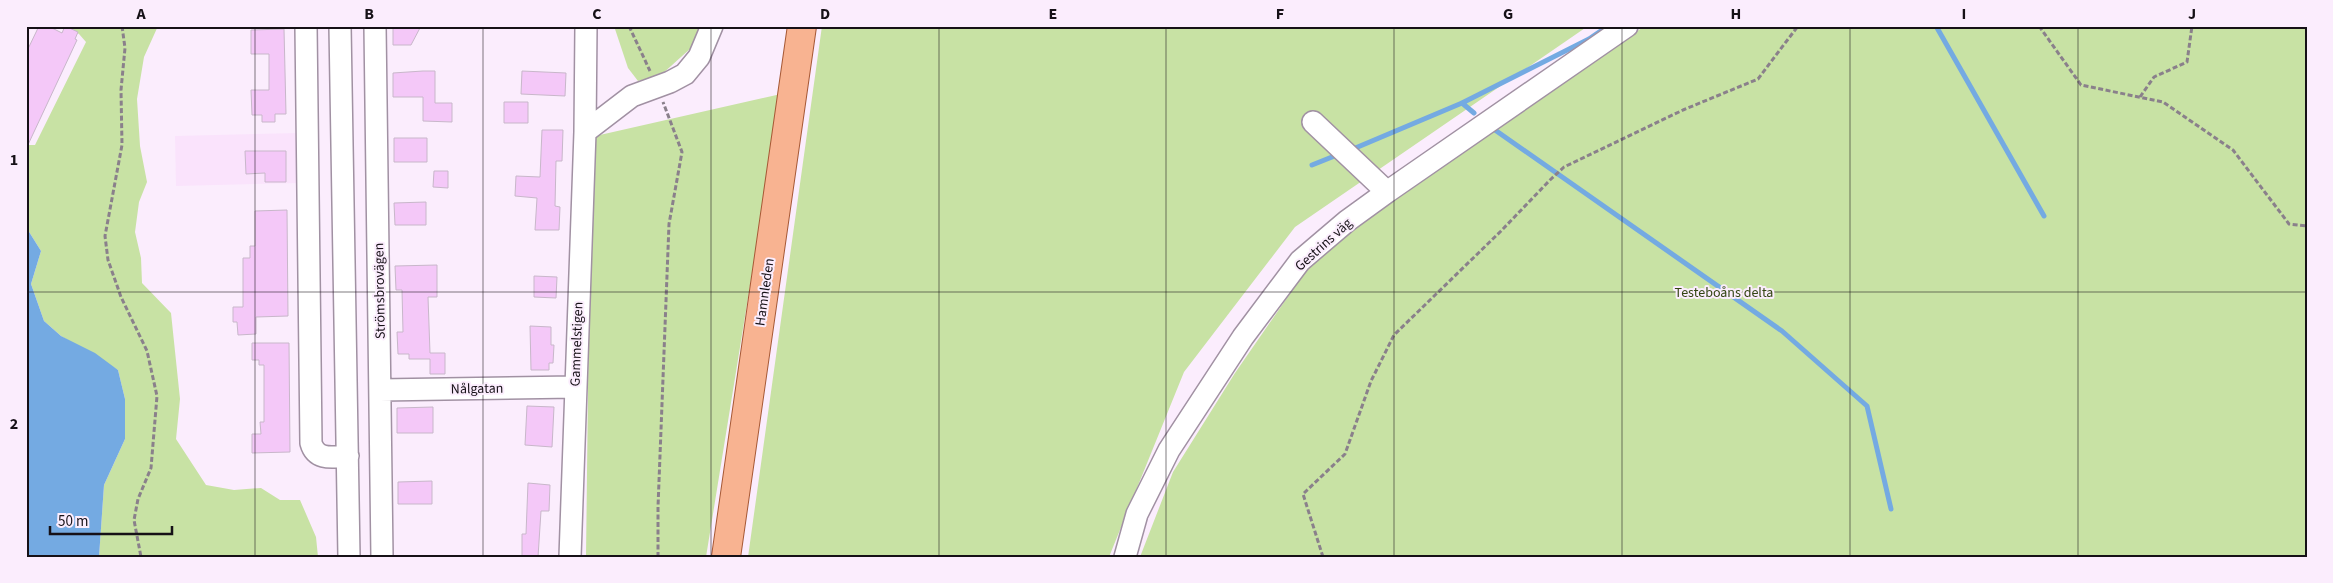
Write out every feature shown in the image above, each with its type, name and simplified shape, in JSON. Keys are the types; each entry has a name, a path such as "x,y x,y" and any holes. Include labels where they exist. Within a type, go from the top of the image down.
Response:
{"main road":[{"name":"Hamnleden","path":"726,557 802,26"}],"street":[{"path":"306,26 311,443 313,450 321,456 348,456"},
{"path":"340,26 349,557"},
{"name":"Strömsbrovägen","path":"375,26 382,557"},
{"name":"Gammelstigen","path":"570,557 586,26"},
{"path":"584,132 625,100 678,78 690,69 705,47 712,26"},
{"name":"Gestrins väg","path":"1125,557 1137,514 1168,450 1243,337 1300,261 1387,192 1628,26"},
{"path":"1313,122 1387,192"},
{"name":"Nålgatan","path":"380,390 574,387"}],"path":[{"path":"122,26 125,48 121,90 122,145 105,236 108,260 121,297 147,351 156,396 151,468 138,499 134,520 141,557"},
{"path":"629,26 658,87 682,152 669,224 658,507 658,557"},
{"path":"1323,557 1303,494 1345,454 1371,381 1394,334 1501,231 1564,167 1683,110 1758,79 1798,26"},
{"path":"2039,26 2081,85 2163,102 2233,150 2289,224 2307,226"},
{"path":"2140,98 2154,77 2187,62 2192,26"}],"shaded area":[{"path":"299,133 300,183 176,186 175,136"}],"green space":[{"path":"65,26 158,26 144,57 137,99 140,146 147,182 139,202 135,232 141,258 142,283 171,313 180,399 176,439 206,485 234,490 261,488 280,500 300,500 316,537 318,557 99,557 104,485 125,439 125,399 118,370 61,336 44,321 31,284 41,251 26,227 26,145 35,145 86,42 79,34"},
{"path":"614,26 703,26 701,39 661,75 638,81 628,68"},
{"path":"822,26 1588,26 1295,227 1184,372 1109,557 748,557"},
{"name":"Testeboåns delta","path":"1645,26 2307,26 2307,557 1140,557 1173,472 1235,373 1307,269 1384,203 1518,108"},
{"path":"781,94 706,557 586,557 591,137"}],"water":[{"path":"26,227 41,251 31,284 44,321 61,336 95,353 118,370 125,399 125,439 104,485 99,557 26,557"}],"building":[{"path":"39,26 48,26 62,33 65,26 78,32 75,39 77,40 26,149 26,53"},
{"path":"393,26 421,26 411,45 393,45"},
{"path":"284,29 286,114 275,114 275,122 262,122 262,115 252,115 251,90 269,90 269,54 251,54 251,30"},
{"path":"435,71 435,103 452,103 452,122 423,121 423,97 393,97 393,73"},
{"path":"522,71 566,73 565,96 521,94"},
{"path":"504,102 528,102 528,123 504,123"},
{"path":"542,130 563,130 562,161 556,161 555,206 560,207 559,230 535,230 537,198 515,196 516,176 540,177"},
{"path":"394,138 427,138 427,162 394,162"},
{"path":"245,151 286,151 286,182 265,182 265,173 246,174"},
{"path":"434,171 448,171 448,188 433,187"},
{"path":"426,202 426,225 395,225 394,203"},
{"path":"287,210 288,316 256,317 256,334 238,335 237,322 233,322 233,307 243,307 243,258 250,258 250,246 255,246 255,211"},
{"path":"437,265 437,297 428,297 430,353 445,353 445,374 430,374 430,359 409,359 409,354 398,354 397,332 403,332 402,290 396,290 395,266"},
{"path":"534,276 557,277 556,298 534,297"},
{"path":"530,326 551,327 551,345 554,345 553,363 549,363 549,370 531,370"},
{"path":"252,343 289,343 290,452 252,453 252,434 261,434 260,422 264,422 264,365 259,365 259,360 252,360"},
{"path":"527,406 554,407 552,447 525,445"},
{"path":"433,407 433,433 397,433 397,408"},
{"path":"432,481 432,504 398,504 398,482"},
{"path":"528,483 550,485 549,511 541,511 538,557 522,557 522,534 526,534"}],"waterway":[{"path":"1353,149 1462,103 1589,39 1608,26"},
{"path":"1936,26 2044,216"},
{"path":"1462,103 1474,113"},
{"path":"1495,130 1782,331 1867,406 1891,509"},
{"path":"1312,165 1337,155"}]}
